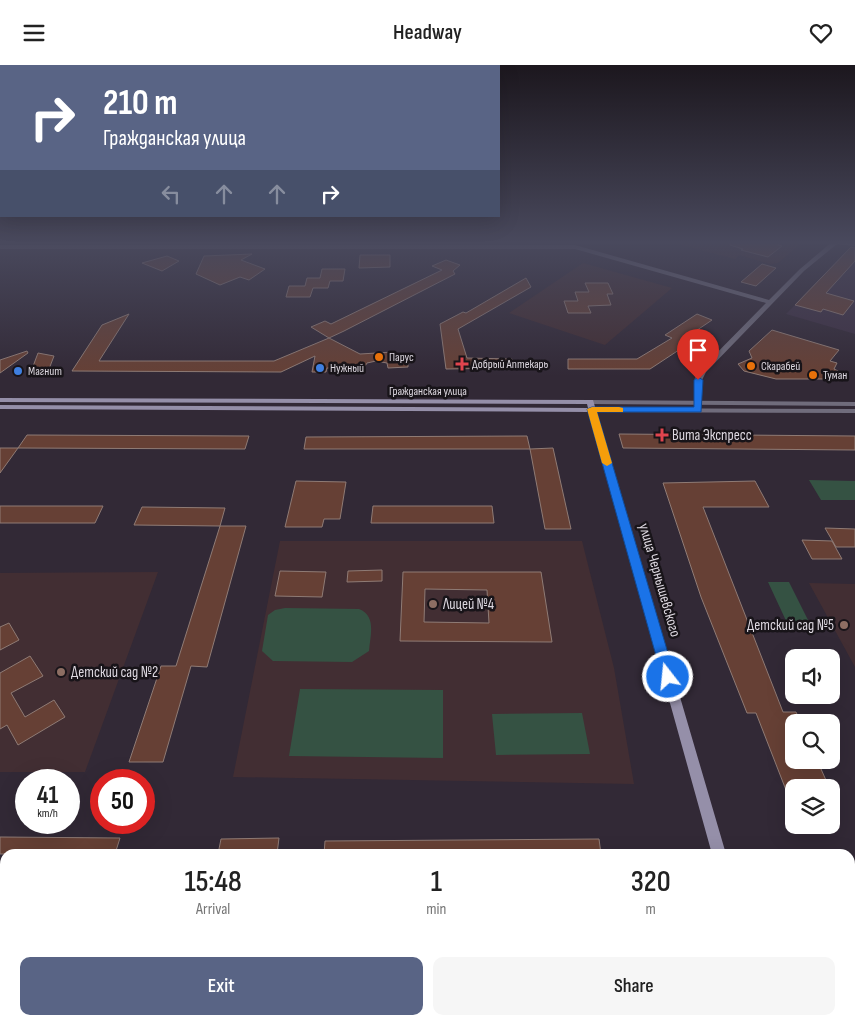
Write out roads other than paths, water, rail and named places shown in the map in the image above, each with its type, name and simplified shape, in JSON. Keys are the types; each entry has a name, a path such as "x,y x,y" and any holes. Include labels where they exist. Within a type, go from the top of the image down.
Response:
{"main road":[{"name":"Гражданская улица","path":"0,400 279,405"},
{"name":"Гражданская улица","path":"0,407 279,405 591,406"},
{"name":"улица Чернышевского","path":"591,406 718,849"}],"street":[{"path":"710,286 770,303"},
{"path":"698,406 698,380 703,371 787,286"},
{"name":"Гражданская улица","path":"591,406 855,403"},
{"name":"Гражданская улица","path":"698,406 855,411"}],"place":[{"name":"Парус","path":"379,357"},
{"name":"Добрый Аптекарь","path":"462,364"},
{"name":"Скарабей","path":"751,366"},
{"name":"Нужный","path":"320,368"},
{"name":"Магнит","path":"18,371"},
{"name":"Туман","path":"813,375"},
{"name":"Вита Экспресс","path":"662,435"},
{"name":"Лицей №4","path":"433,604"},
{"name":"Детский сад №5","path":"844,625"},
{"name":"Детский сад №2","path":"61,672"}]}
